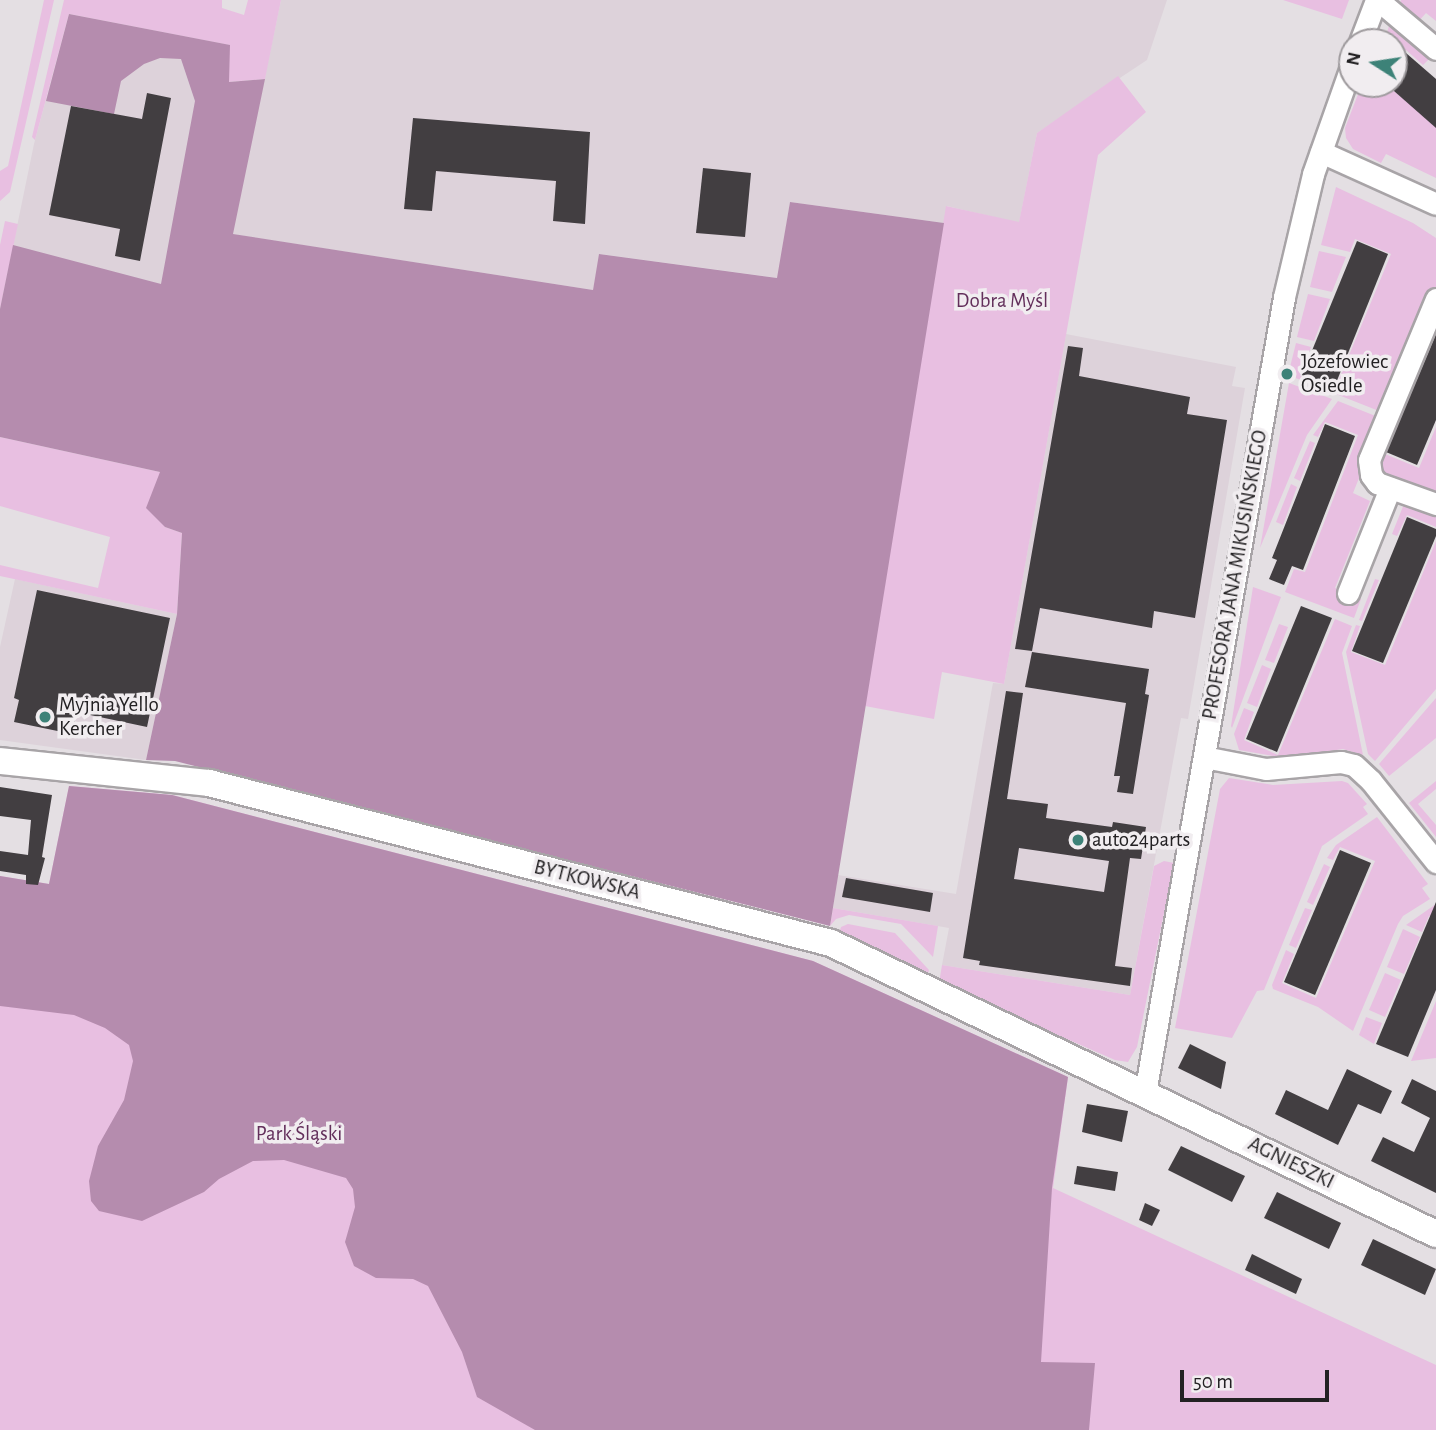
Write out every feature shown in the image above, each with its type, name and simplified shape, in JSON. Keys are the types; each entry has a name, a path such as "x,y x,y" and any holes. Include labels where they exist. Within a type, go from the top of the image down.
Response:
{"street":[{"path":"1366,28 1377,0 1436,49"},
{"name":"PROFESORA JANA MIKUSIŃSKIEGO","path":"1145,1093 1278,325 1306,200 1340,98"},
{"path":"1321,152 1436,204"},
{"path":"1436,299 1369,460 1371,475 1377,483 1436,504"},
{"path":"1348,593 1390,488"},
{"path":"1204,757 1266,769 1341,762 1354,765 1371,781 1436,862"},
{"name":"BYTKOWSKA","path":"0,761 209,783 831,943 1145,1093"},
{"name":"AGNIESZKI","path":"1145,1093 1436,1234"}],"shaded area":[{"path":"281,0 1167,0 1147,60 1037,133 1019,223 947,206 944,223 790,202 778,278 600,254 593,290 232,234"},
{"path":"69,14 230,45 150,449 0,309 34,144"},
{"path":"1066,334 1236,367 1232,386 1245,388 1188,719 1181,718 1130,995 942,965 949,928 833,908 838,875 956,894 993,683 1004,684"},
{"path":"15,579 177,614 146,760 0,740 0,647"}],"green space":[{"path":"44,0 54,0 10,192 0,201 0,171 8,166"},
{"path":"64,0 222,0 222,8 244,15 248,0 281,0 265,79 229,82 229,45 69,14 35,140 32,137"},
{"path":"1283,0 1349,0 1342,19"},
{"path":"1401,0 1436,0 1436,21 1426,13 1417,23 1398,9"},
{"path":"69,14 230,45 229,82 265,79 233,234 593,290 599,254 777,278 790,202 944,223 830,926 175,761 146,760 177,614 182,533 165,527 146,508 160,472 0,437 0,309 13,245 161,284 195,101 181,59 160,58 144,64 121,81 114,114 46,101"},
{"path":"1408,42 1429,59 1423,65 1408,52"},
{"name":"Dobra Myśl","path":"1118,76 1146,112 1098,155 1004,684 942,672 934,719 865,706 946,206 1019,222 1037,133"},
{"path":"1357,98 1402,98 1436,125 1436,178 1386,154 1381,163 1353,149 1346,138 1345,128"},
{"path":"1336,187 1413,223 1436,238 1436,288 1384,413 1288,375 1296,343 1311,347 1300,376 1335,389 1391,254 1355,239 1350,252 1321,245"},
{"path":"5,221 18,224 0,309 0,245"},
{"path":"1319,251 1346,257 1332,292 1310,287"},
{"path":"1308,294 1330,299 1314,341 1297,337"},
{"path":"1289,383 1332,399 1307,435 1260,548"},
{"path":"1338,401 1383,419 1353,493 1370,501 1335,588 1361,599 1354,618 1285,592 1294,569 1305,572 1358,435 1325,422 1318,437 1313,435"},
{"path":"1389,420 1397,423 1385,454 1419,468 1436,427 1436,500 1380,481 1377,449"},
{"path":"0,437 160,472 165,527 182,533 177,614 0,576 0,565 98,588 110,537 0,506"},
{"path":"1310,441 1315,443 1300,481 1294,478"},
{"path":"1291,484 1297,487 1283,525 1276,522"},
{"path":"1411,503 1436,513 1436,527 1407,515 1397,536 1392,534 1404,504"},
{"path":"1436,541 1436,689 1375,761 1368,754 1346,652 1356,625 1360,626 1351,652 1385,665"},
{"path":"1375,579 1379,580 1362,621 1359,620"},
{"path":"1253,587 1281,597 1232,728 1231,726"},
{"path":"1335,619 1352,626 1342,653 1363,755 1343,749 1284,758 1239,750 1234,734 1244,708 1254,712 1244,740 1278,755"},
{"path":"1279,624 1288,627 1274,663 1265,660"},
{"path":"1262,665 1271,669 1257,707 1247,703"},
{"path":"1436,698 1436,738 1389,776 1379,764"},
{"path":"1229,778 1273,785 1342,781 1348,783 1367,804 1363,807 1368,814 1322,846 1264,990 1257,991 1232,1038 1175,1028 1220,789"},
{"path":"1436,781 1436,789 1418,804 1436,825 1436,837 1409,803"},
{"name":"Park Śląski","path":"69,786 172,795 813,961 1068,1077 1053,1188 1436,1365 1436,1430 0,1430 0,876 49,884"},
{"name":"Park Śląski","path":"69,786 172,795 813,961 1068,1077 1052,1188 1041,1362 1095,1363 1089,1430 535,1430 477,1397 462,1352 428,1286 413,1279 376,1278 354,1266 345,1242 355,1207 353,1189 346,1178 284,1160 253,1161 219,1179 204,1192 142,1221 99,1211 91,1201 89,1181 98,1146 124,1100 133,1061 129,1045 105,1028 74,1015 0,1006 0,876 49,884"},
{"path":"1377,817 1428,884 1422,888 1430,899 1403,916 1398,924 1353,1031 1318,1007 1273,989 1272,985 1286,950 1294,954 1282,983 1316,998 1375,861 1340,847 1333,860 1327,858 1336,845"},
{"path":"1164,861 1174,863 1137,1047 1128,1062 1115,1060 939,983 942,965 1130,995 1154,866"},
{"path":"1324,864 1330,867 1313,905 1307,902"},
{"path":"1436,904 1436,919 1429,916 1422,932 1406,925"},
{"path":"833,908 938,926 933,957 901,924 849,915 836,919 830,926"},
{"path":"1305,908 1312,910 1296,948 1289,945"},
{"path":"848,924 895,933 929,970 927,978 839,933 841,927"},
{"path":"1403,929 1420,937 1404,974 1387,967"},
{"path":"1385,973 1401,980 1385,1017 1369,1010"},
{"path":"1436,1001 1436,1058 1411,1061"},
{"path":"1366,1017 1382,1023 1374,1044 1359,1035"}],"building":[{"path":"1408,55 1436,79 1436,128 1402,98 1408,98"},
{"path":"147,93 171,98 140,261 115,256 120,229 49,215 71,106 142,119"},
{"path":"413,118 590,132 585,224 553,221 556,181 436,171 432,211 404,209"},
{"path":"703,168 751,173 745,237 696,233"},
{"path":"1357,241 1388,254 1334,388 1302,375"},
{"path":"1436,334 1436,420 1417,465 1386,452"},
{"path":"1068,346 1083,348 1079,376 1190,397 1187,414 1227,420 1195,618 1154,611 1152,628 1040,608 1032,651 1015,649"},
{"path":"1325,424 1355,436 1303,570 1292,566 1284,585 1269,579 1277,560 1272,558"},
{"path":"1407,517 1436,529 1436,536 1383,663 1352,651"},
{"path":"37,590 170,618 147,727 76,712 72,734 14,722 19,700 14,698"},
{"path":"1301,606 1332,618 1277,752 1246,739"},
{"path":"1032,652 1149,669 1145,694 1149,695 1133,794 1117,792 1120,776 1114,776 1126,703 1025,687"},
{"path":"1006,691 1023,693 1007,799 1048,804 1046,818 1112,827 1113,822 1146,827 1141,859 1130,858 1115,966 1132,968 1130,986 979,965 980,961 963,958","holes":["1019,848 1109,861 1104,892 1014,879"]},
{"path":"0,787 52,795 42,857 45,858 38,885 26,884 26,875 0,871 0,851 28,855 31,820 0,816"},
{"path":"1340,850 1371,863 1315,995 1284,982"},
{"path":"846,878 933,893 930,912 842,897"},
{"path":"1436,902 1436,990 1408,1057 1376,1044"},
{"path":"1190,1044 1226,1062 1221,1089 1178,1068"},
{"path":"1347,1069 1392,1091 1381,1114 1358,1104 1338,1145 1275,1114 1286,1090 1328,1110"},
{"path":"1412,1079 1436,1091 1436,1193 1371,1161 1383,1137 1414,1152 1430,1118 1401,1103"},
{"path":"1087,1104 1128,1111 1122,1142 1082,1132"},
{"path":"1181,1146 1245,1176 1232,1202 1168,1170"},
{"path":"1077,1166 1118,1172 1115,1191 1074,1184"},
{"path":"1277,1192 1341,1223 1329,1249 1264,1218"},
{"path":"1145,1203 1160,1210 1152,1226 1139,1220"},
{"path":"1373,1239 1436,1269 1425,1295 1361,1265"},
{"path":"1252,1254 1302,1279 1296,1294 1245,1270"}],"place":[{"name":"Józefowiec Osiedle","path":"1287,374"},
{"name":"Myjnia Yello Kercher","path":"45,717"},
{"name":"auto24parts","path":"1078,840"}]}
